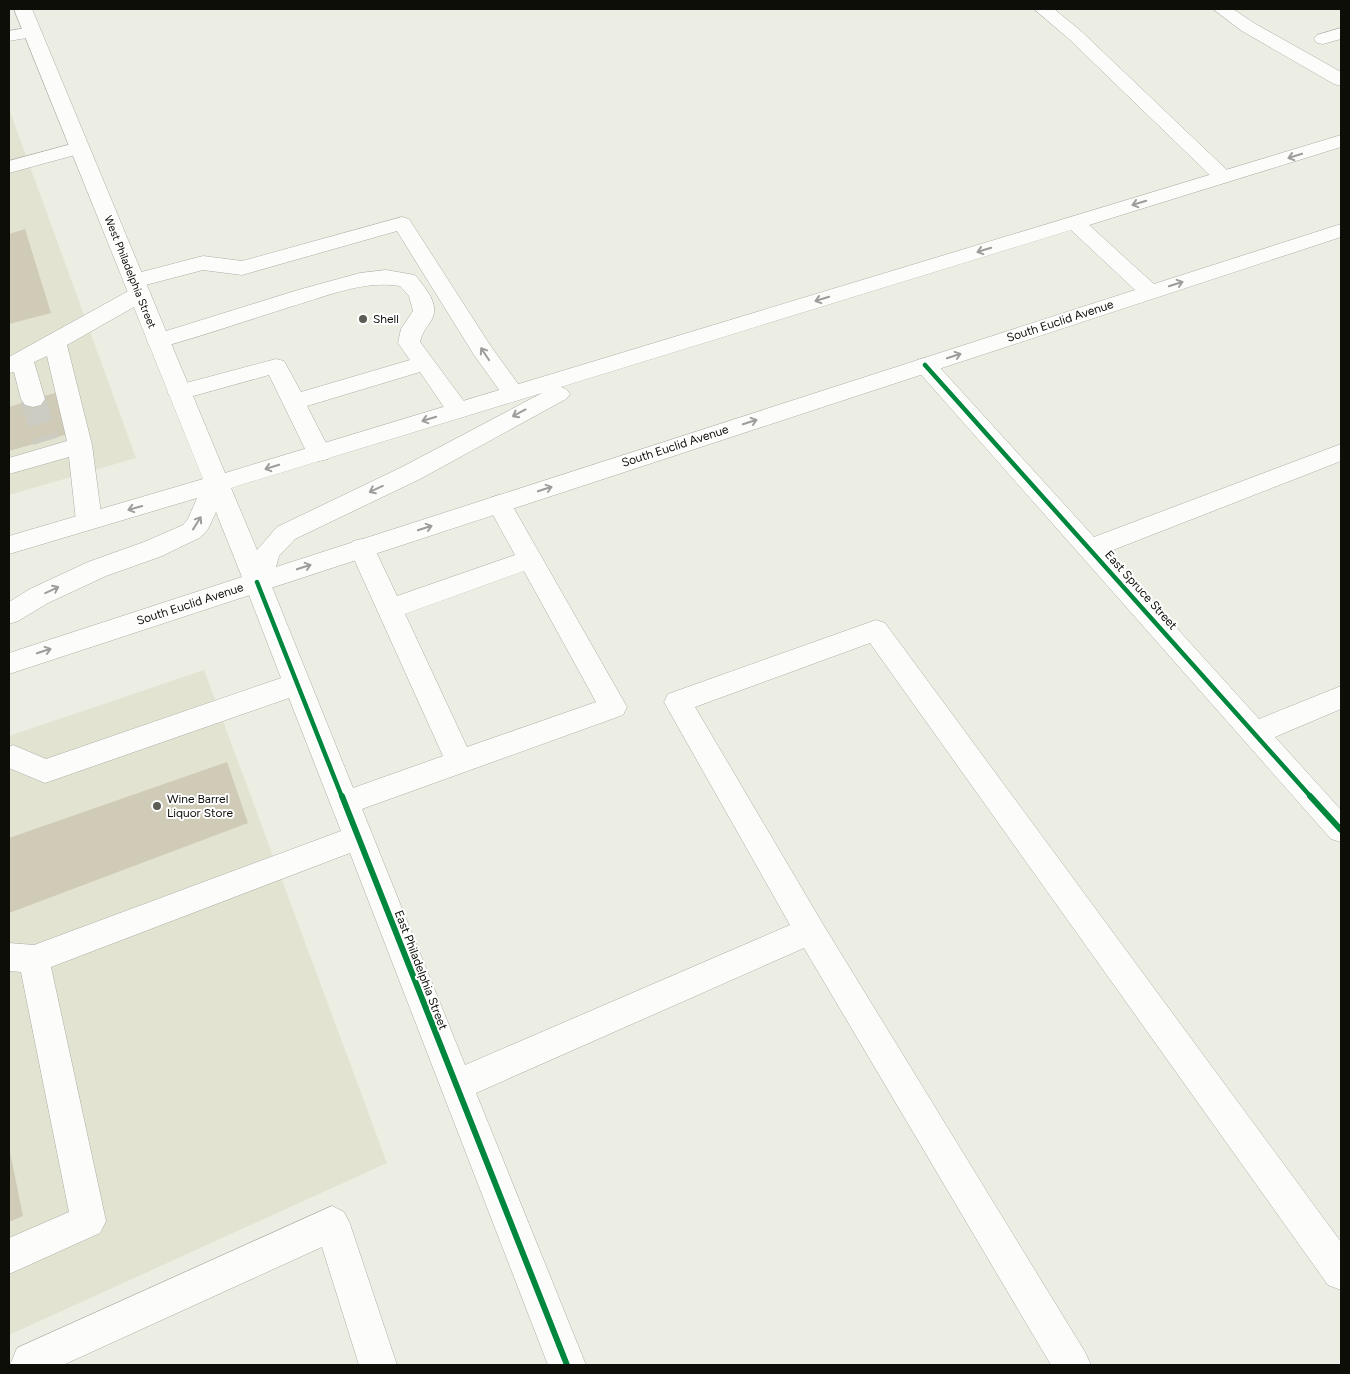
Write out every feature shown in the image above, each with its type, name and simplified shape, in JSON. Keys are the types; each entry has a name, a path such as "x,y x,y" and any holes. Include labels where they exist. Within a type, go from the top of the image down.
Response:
{"main road":[{"name":"West Philadelphia Street","path":"23,9 237,534"},
{"path":"1044,9 1075,35 1223,177"},
{"path":"1222,9 1341,80"},
{"path":"9,36 32,32"},
{"path":"1323,39 1341,33"},
{"path":"9,545 216,484 1341,141"},
{"path":"9,166 79,148"},
{"path":"1074,222 1150,292"},
{"path":"33,399 15,362 55,342 137,288 203,263 242,268 402,223 482,350 513,393"},
{"name":"South Euclid Avenue","path":"9,663 1341,230"},
{"path":"158,341 360,280 386,277 407,280 419,294 424,311 421,319 412,329 409,343 458,410"},
{"path":"257,582 268,552 286,533 300,525 411,473 551,396 709,333"},
{"path":"55,342 80,445 90,521"},
{"path":"294,402 425,363"},
{"name":"East Spruce Street","path":"926,365 1341,830"},
{"path":"179,392 276,366 319,452"},
{"path":"9,466 48,448 80,445"},
{"path":"1090,549 1341,452"},
{"path":"9,614 39,596 97,569 153,549 192,531 199,523 216,484"},
{"path":"345,803 613,707 499,504"},
{"name":"East Philadelphia Street","path":"237,534 566,1365"},
{"path":"362,548 460,762"},
{"path":"390,609 530,559"},
{"path":"1072,1365 810,932 678,702 876,630 1341,1272"},
{"path":"10,753 45,771 297,684"},
{"path":"1256,733 1341,697"},
{"path":"9,1256 88,1222 21,958 358,837"},
{"path":"456,1085 810,932"},
{"path":"29,1365 30,1361 332,1224 378,1365"}],"shaded area":[{"path":"9,109 136,458 9,495"},
{"path":"204,670 387,1163 9,1335 9,736"}],"building":[{"path":"25,229 51,313 9,324 9,234"},
{"path":"55,393 68,434 9,451 9,407"},
{"path":"227,762 248,823 9,913 9,838"},
{"path":"9,1147 23,1216 9,1222"}],"tunnel":[{"path":"33,399 46,441"}],"cycle path":[{"path":"925,365 1341,830"},
{"path":"257,582 567,1365"}],"place":[{"name":"Shell","path":"363,319"},
{"name":"Wine Barrel Liquor Store","path":"157,806"}]}
